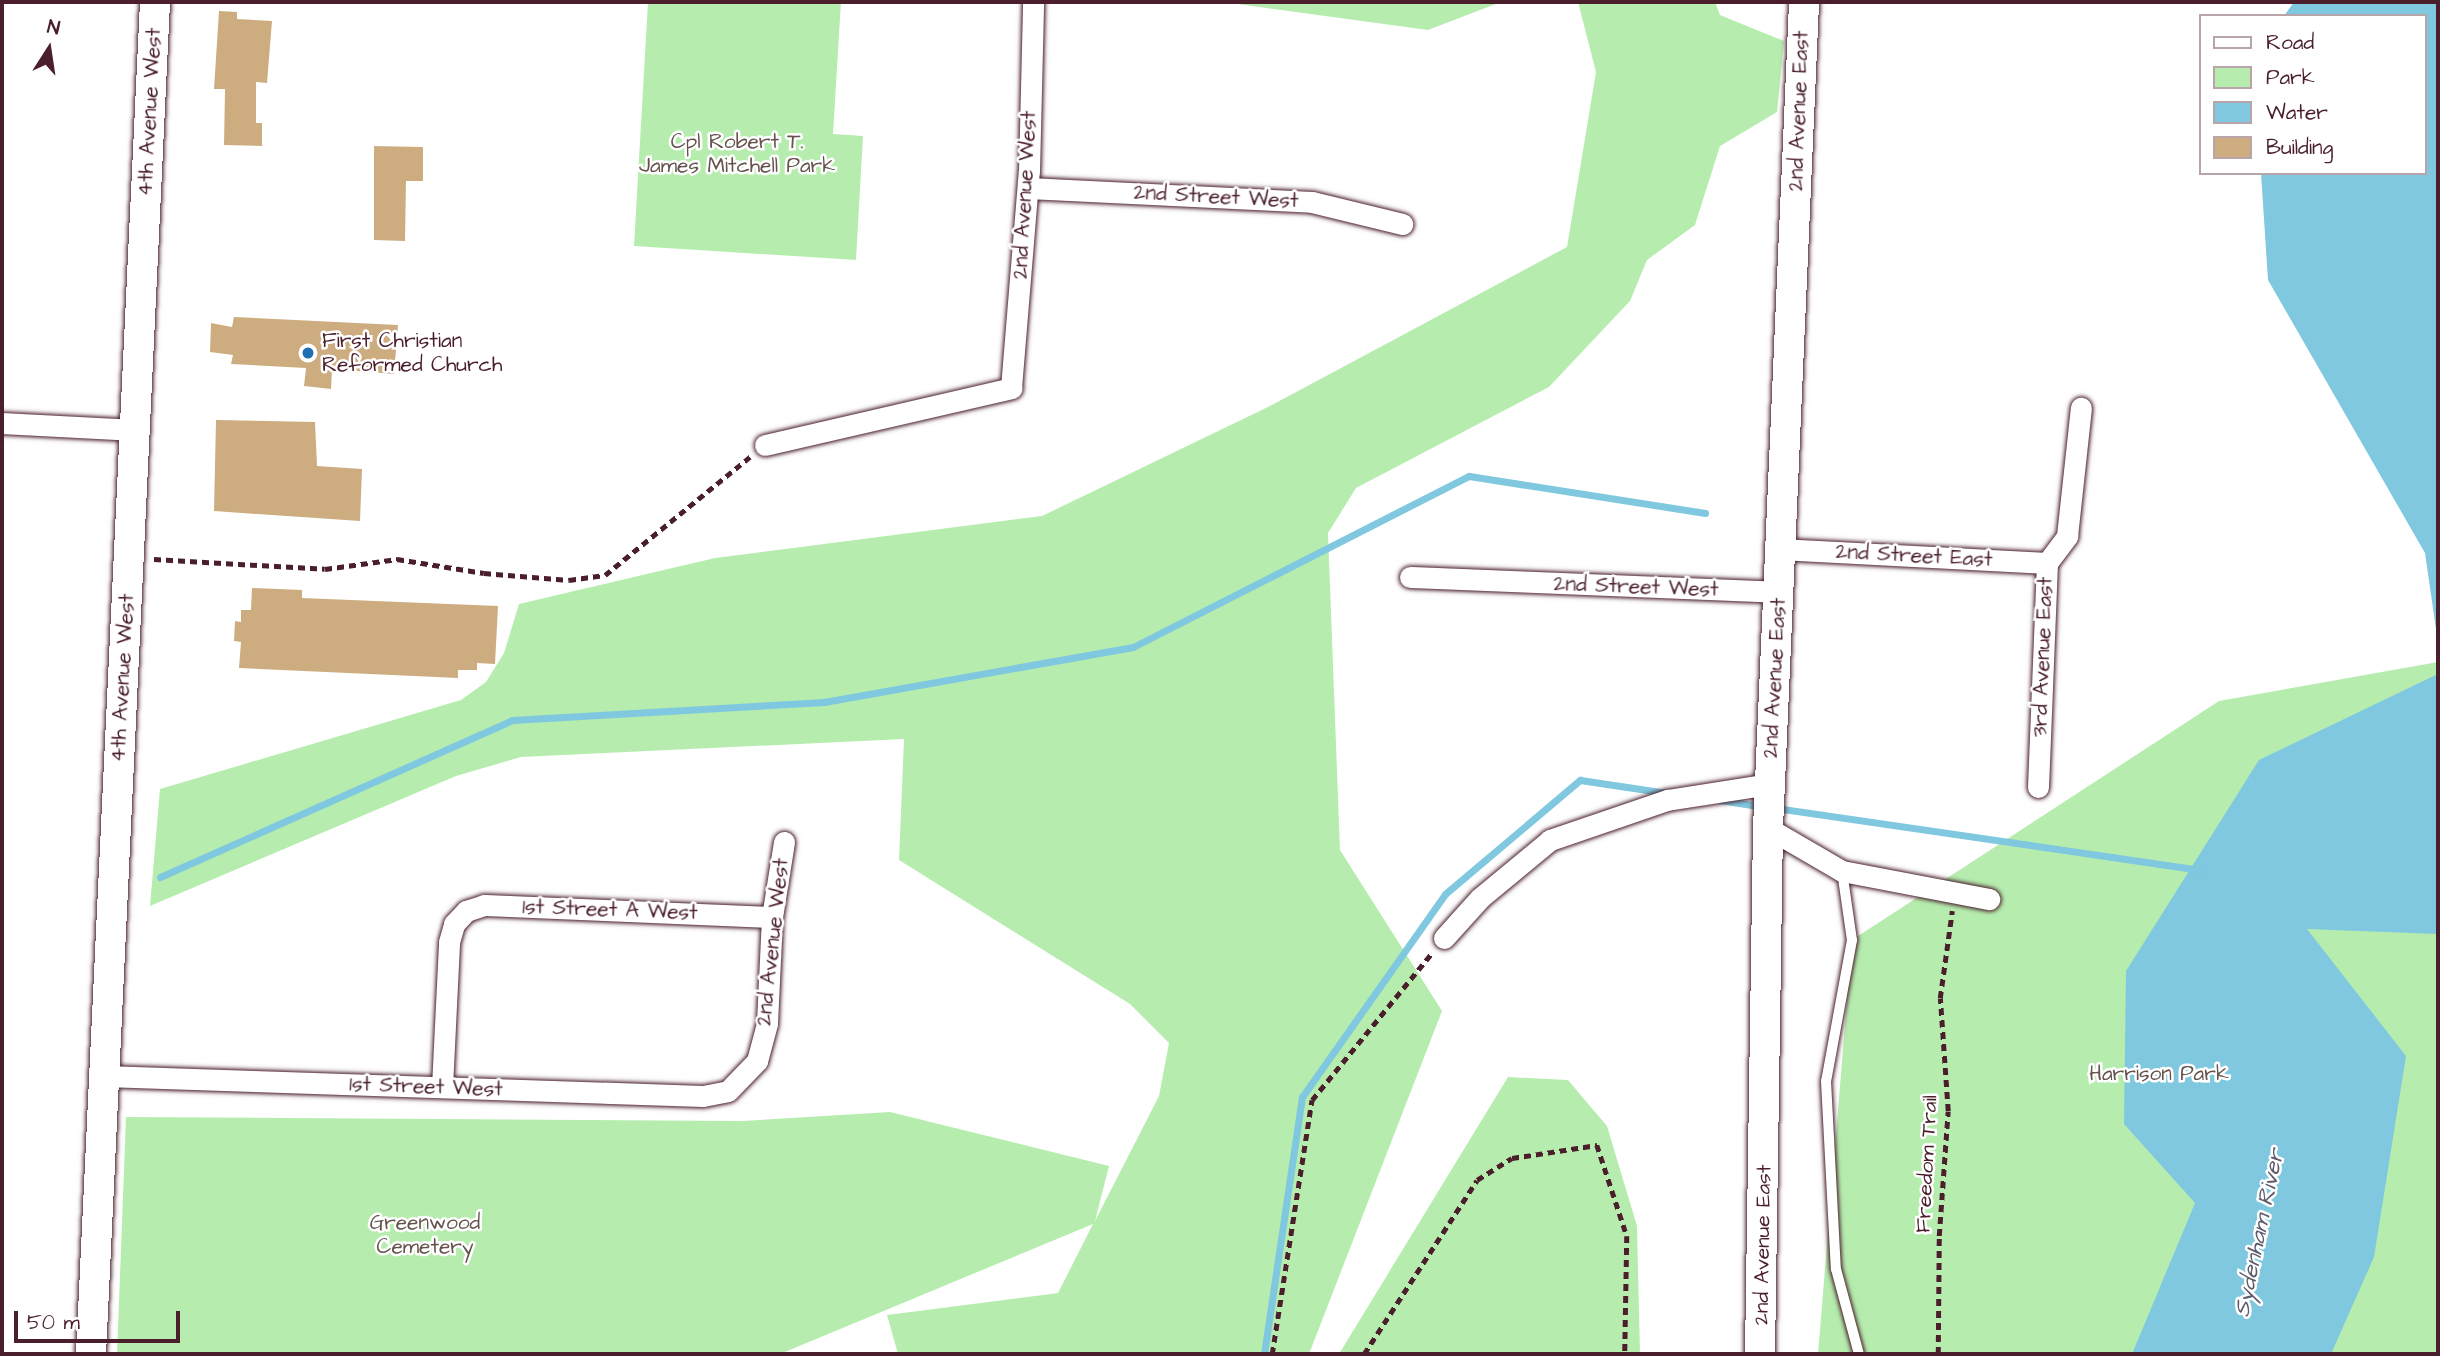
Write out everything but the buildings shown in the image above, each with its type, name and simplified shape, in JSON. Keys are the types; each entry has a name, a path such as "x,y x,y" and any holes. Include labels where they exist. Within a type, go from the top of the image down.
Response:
{"main road":[{"name":"4th Avenue West","path":"91,1354 155,2"},
{"name":"2nd Avenue East","path":"1760,1354 1769,785 1804,2"}],"street":[{"name":"2nd Avenue West","path":"765,445 1011,388 1028,188 1033,2"},
{"name":"2nd Street West","path":"1028,188 1312,202 1402,224"},
{"name":"3rd Avenue East","path":"2038,787 2047,563 2067,536 2081,408"},
{"path":"2,423 135,430"},
{"name":"2nd Street East","path":"1780,549 2047,563"},
{"name":"2nd Street West","path":"1410,577 1779,592"},
{"path":"1444,938 1480,898 1550,839 1667,800 1769,785"},
{"path":"1768,828 1842,871 1989,900"},
{"name":"2nd Avenue West","path":"744,1078 757,1061 767,1023 772,917 784,842"},
{"name":"1st Street A West","path":"442,1087 449,942 454,924 466,911 484,905 772,917"},
{"name":"1st Street West","path":"104,1076 703,1096 728,1091 744,1078"}],"lane":[{"path":"1842,871 1852,940 1826,1081 1836,1269 1859,1354"}],"path":[{"path":"129,558 325,569 397,559 484,573 569,580 605,575 765,445"},
{"name":"Freedom Trail","path":"1938,1354 1939,1236 1948,1111 1940,998 1955,892"},
{"path":"1272,1354 1312,1100 1444,938"},
{"path":"1364,1354 1477,1180 1512,1158 1597,1145 1627,1236 1625,1354"}],"green space":[{"name":"Cpl Robert T. James Mitchell Park","path":"648,2 841,2 833,134 863,136 856,260 634,246"},
{"path":"1223,2 1501,2 1428,30"},
{"name":"Greenwood Cemetery","path":"1578,2 1715,2 1720,15 1784,41 1777,112 1720,146 1695,225 1647,260 1630,301 1549,387 1356,488 1328,533 1340,850 1442,1011 1309,1354 898,1354 887,1315 1058,1293 1093,1224 780,1354 117,1354 126,1117 743,1121 890,1112 1109,1166 1095,1221 1159,1096 1169,1043 1130,1004 899,860 904,739 521,757 456,776 150,906 160,789 461,700 486,682 504,653 519,604 715,558 1042,516 1268,407 1567,247 1596,72"},
{"name":"Harrison Park","path":"2438,662 2438,1354 1818,1354 1852,940 2219,701"},
{"path":"1508,1077 1568,1080 1607,1126 1637,1226 1640,1354 1339,1354"}],"water":[{"path":"2294,2 2438,2 2438,643 2425,553 2268,280 2261,175 2426,175 2426,14 2285,14"},
{"name":"Sydenham River","path":"2438,674 2438,934 2307,929 2406,1056 2374,1257 2331,1354 2132,1354 2195,1203 2124,1124 2126,971 2259,760"}],"waterway":[{"path":"160,877 512,720 824,702 1133,647 1469,476 1705,513"},
{"path":"1264,1354 1302,1097 1445,894 1580,780 1667,793"},
{"path":"1720,800 1764,807"},
{"path":"1776,808 2200,870"}],"place":[{"name":"First Christian Reformed Church","path":"308,353"}]}
